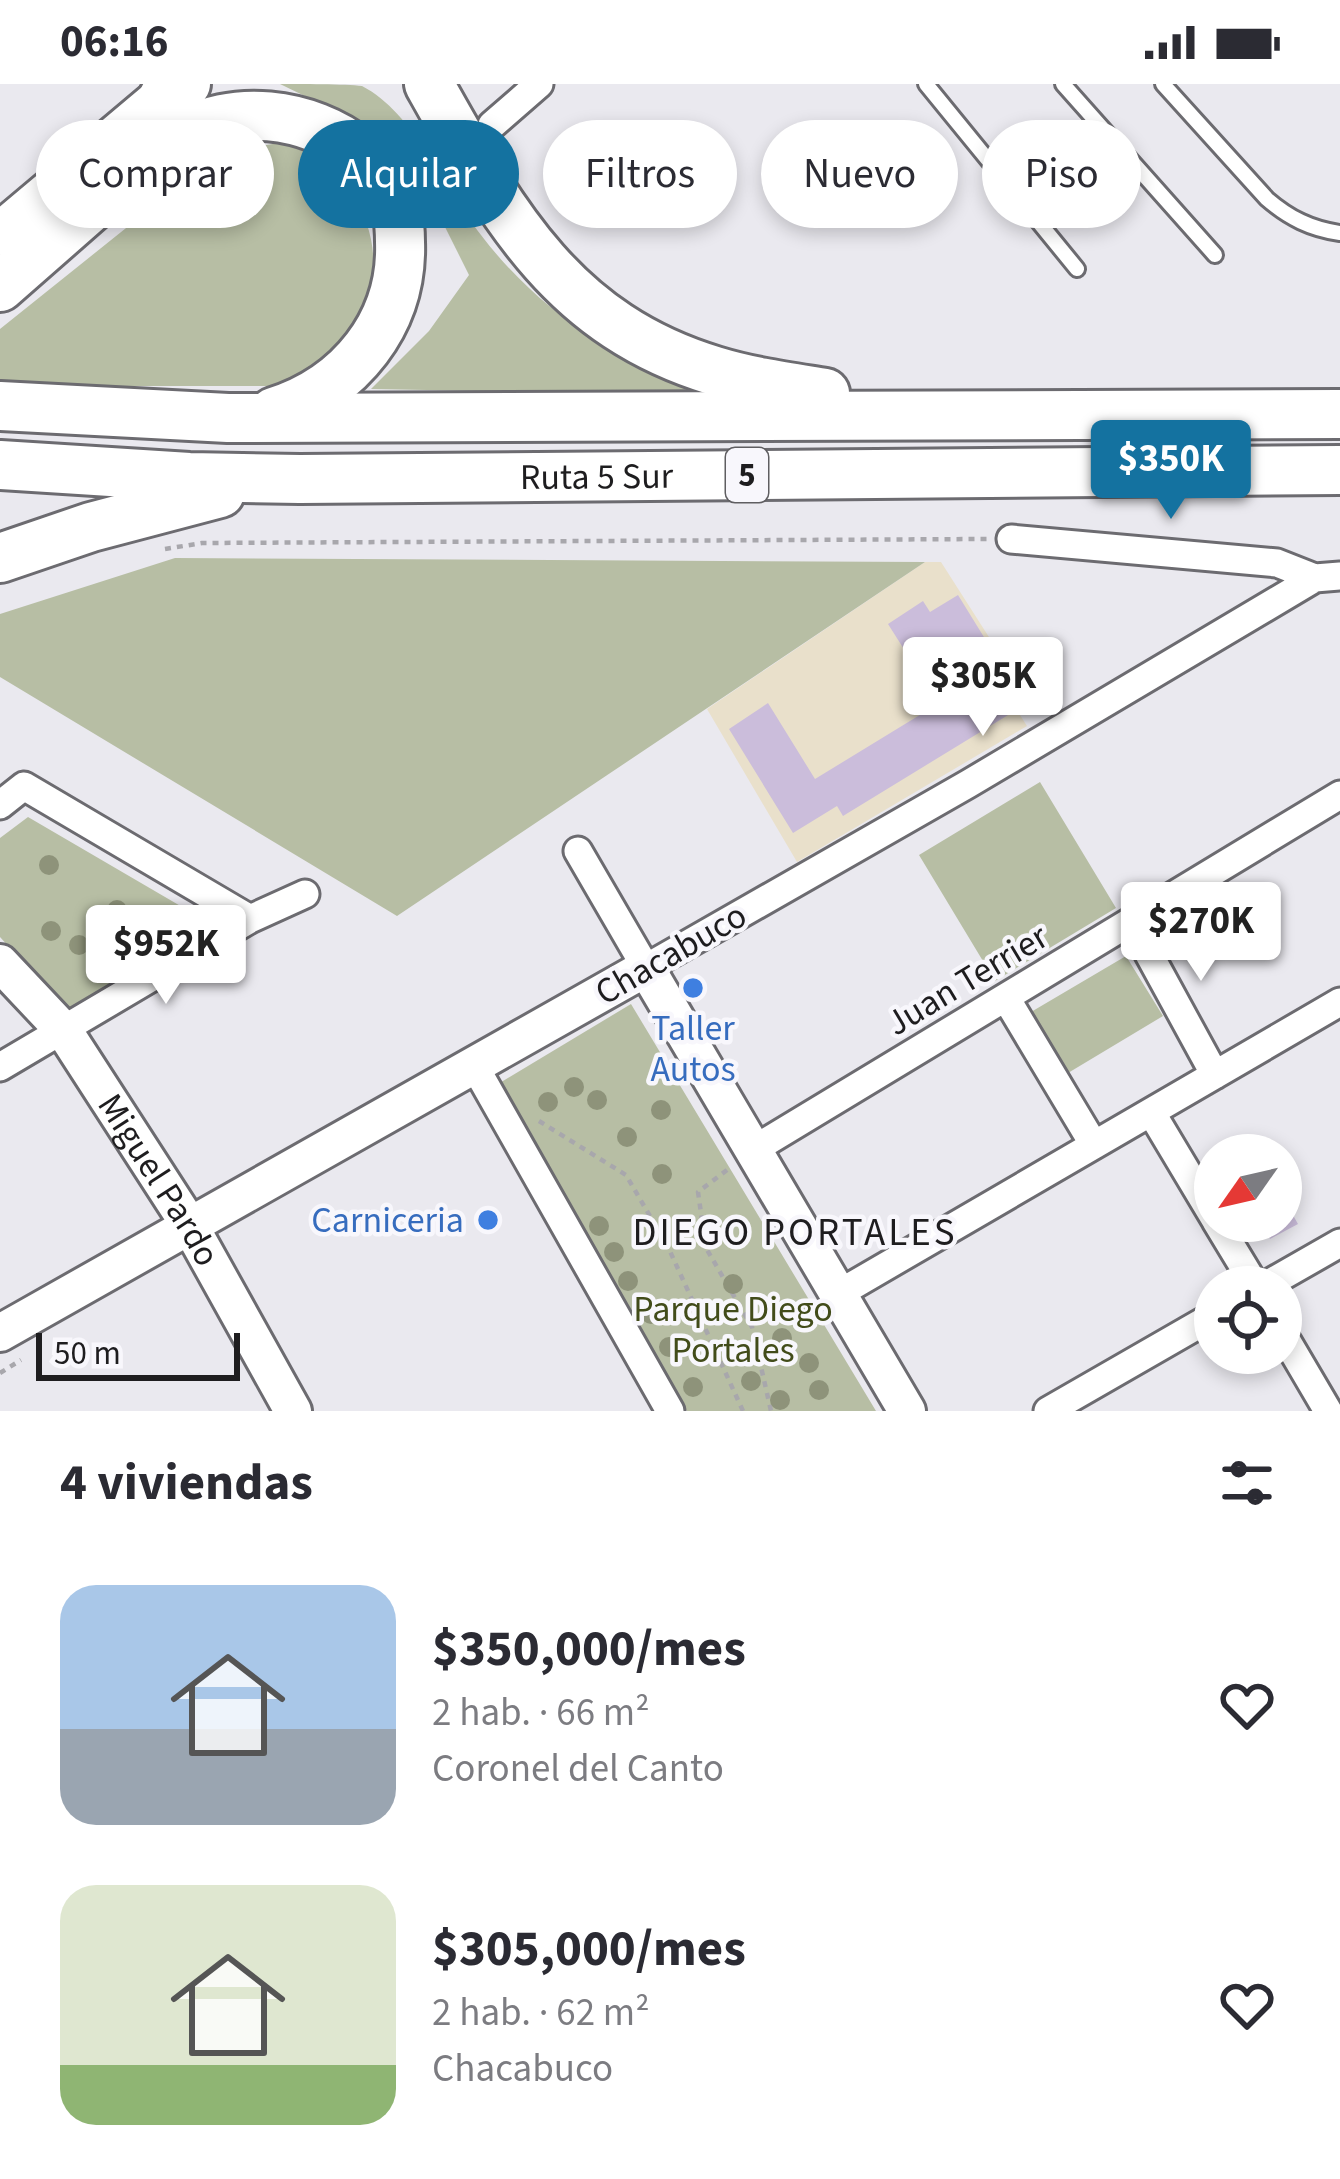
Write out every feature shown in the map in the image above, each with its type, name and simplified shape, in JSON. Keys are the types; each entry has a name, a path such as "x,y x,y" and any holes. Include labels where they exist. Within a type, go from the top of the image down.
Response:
{"highway":[{"path":"397,84 460,120"},
{"path":"429,84 466,120"},
{"path":"0,287 156,149 198,126 268,116 316,127 338,138 376,170 391,190 400,258 392,303 356,363 319,393 276,412 228,418"},
{"path":"516,228 542,262 585,302 629,333 686,361 734,376 935,415"},
{"name":"Ruta 5 Sur","path":"0,406 228,418 1340,414"},
{"name":"Ruta 5 Sur","path":"0,465 301,479 1340,470"},
{"path":"0,558 161,508 301,479"}],"main road":[{"path":"0,233 175,90"},
{"name":"Miguel Pardo","path":"0,963 64,1031 190,1226 293,1411"},
{"path":"646,968 907,1411"},
{"name":"Chacabuco","path":"0,1333 646,968"}],"street":[{"path":"482,120 539,84"},
{"path":"1011,539 1276,563 1327,577"},
{"name":"Chacabuco","path":"646,968 1327,577"},
{"path":"0,805 25,787 250,920"},
{"name":"Juan Terrier","path":"753,1150 1340,795"},
{"path":"578,851 646,968"},
{"path":"0,1067 250,920 304,894"},
{"path":"1132,923 1215,1075"},
{"path":"1006,998 1094,1145"},
{"path":"838,1294 1340,1002"},
{"path":"474,1065 670,1411"},
{"path":"1150,1112 1194,1185"},
{"path":"1298,1266 1340,1243"},
{"path":"1048,1411 1194,1327"},
{"path":"1302,1367 1328,1411"}],"lane":[{"path":"926,84 1077,269"},
{"path":"1063,84 1215,255"},
{"path":"1163,84 1267,199 1303,224 1340,233"}],"path":[{"path":"165,548 226,543 1011,539"},
{"path":"534,1118 626,1175 668,1247 743,1411"},
{"path":"753,1150 698,1192 706,1248 752,1327 771,1411"}],"shaded area":[{"path":"925,562 941,562 1010,670 997,679 1027,726 797,862 707,709"}],"green space":[{"path":"280,84 362,86 403,120 354,120"},
{"path":"285,142 298,150 298,228 368,228 370,232 373,270 365,306 345,339 314,367 271,386 0,386 0,329 126,228 274,228 274,144"},
{"path":"446,228 476,228 527,287 581,330 639,366 702,395 371,389 429,331 469,275"},
{"path":"175,558 925,562 397,916 0,677 0,614"},
{"path":"1040,782 1116,908 995,981 919,855"},
{"path":"28,817 213,925 69,1013 0,937 0,838"},
{"path":"1126,956 1163,1016 1068,1073 1031,1012"},
{"name":"Parque Diego Portales","path":"631,1004 876,1411 687,1411 498,1084"}],"building":[{"path":"958,595 1003,668 991,676 1013,712 843,816 837,806 793,833 729,729 768,703 815,779 964,688 952,668 926,684 888,624 923,601 930,612"}],"place":[{"name":"Taller Autos","path":"693,988"},
{"name":"Carniceria","path":"488,1220"}],"district":[{"name":"DIEGO PORTALES","path":"795,1233"}]}
